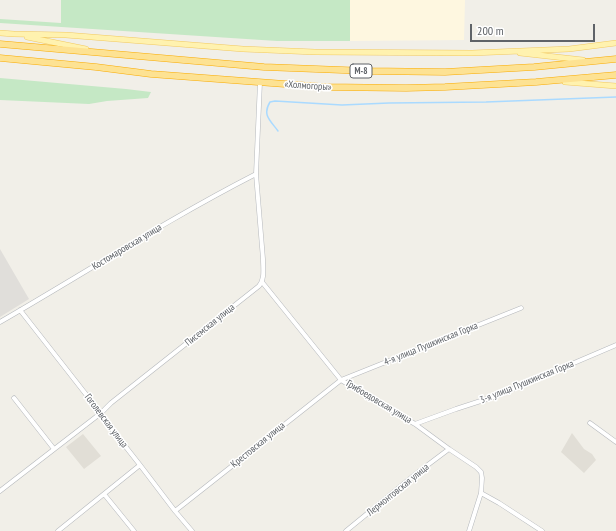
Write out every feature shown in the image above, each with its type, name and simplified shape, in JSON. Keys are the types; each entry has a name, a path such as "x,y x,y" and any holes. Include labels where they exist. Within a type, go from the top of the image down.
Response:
{"highway":[{"name":"«Холмогоры»","path":"0,44 264,66 368,72 445,72 534,67 616,59"},
{"name":"«Холмогоры»","path":"0,58 151,74 326,87 445,87 616,75"}],"main road":[{"path":"0,33 66,35 242,50 315,52 439,53 508,51 569,49 616,43"},
{"path":"14,34 107,54"},
{"path":"508,51 592,62"},
{"path":"552,80 616,86"}],"street":[{"path":"260,82 256,174 263,259 262,282"},
{"name":"Костомаровская улица","path":"0,322 147,235 256,174"},
{"name":"Грибоедовская улица","path":"262,282 341,380 415,424 476,467 481,472 481,493"},
{"name":"Писемская улица","path":"2,490 101,413 259,286 262,282"},
{"name":"4-я улица Пушкинская Горка","path":"341,380 521,308"},
{"name":"Гоголевская улица","path":"20,310 101,413 175,512 192,531"},
{"name":"3-я улица Пушкинская Горка","path":"415,424 499,395 616,345"},
{"name":"Крестовская улица","path":"175,512 341,380"},
{"path":"14,398 54,449"},
{"path":"590,423 616,442"},
{"name":"Лермонтовская улица","path":"348,531 449,449"},
{"path":"58,531 140,465"},
{"path":"0,485 2,490"},
{"path":"469,531 481,493 542,531"},
{"path":"104,494 134,531"}],"shaded area":[{"path":"350,0 465,0 464,40 350,41"},
{"path":"0,249 29,299 0,317"},
{"path":"572,433 584,449 592,454 596,460 584,473 561,452"},
{"path":"83,434 101,456 84,469 66,447"}],"green space":[{"path":"61,0 350,0 350,41 277,41 0,23 0,19 61,23"},
{"path":"0,78 151,92 148,98 89,104 0,100"}],"waterway":[{"path":"278,131 267,114 270,102 275,101 342,105 486,102 616,97"}]}
